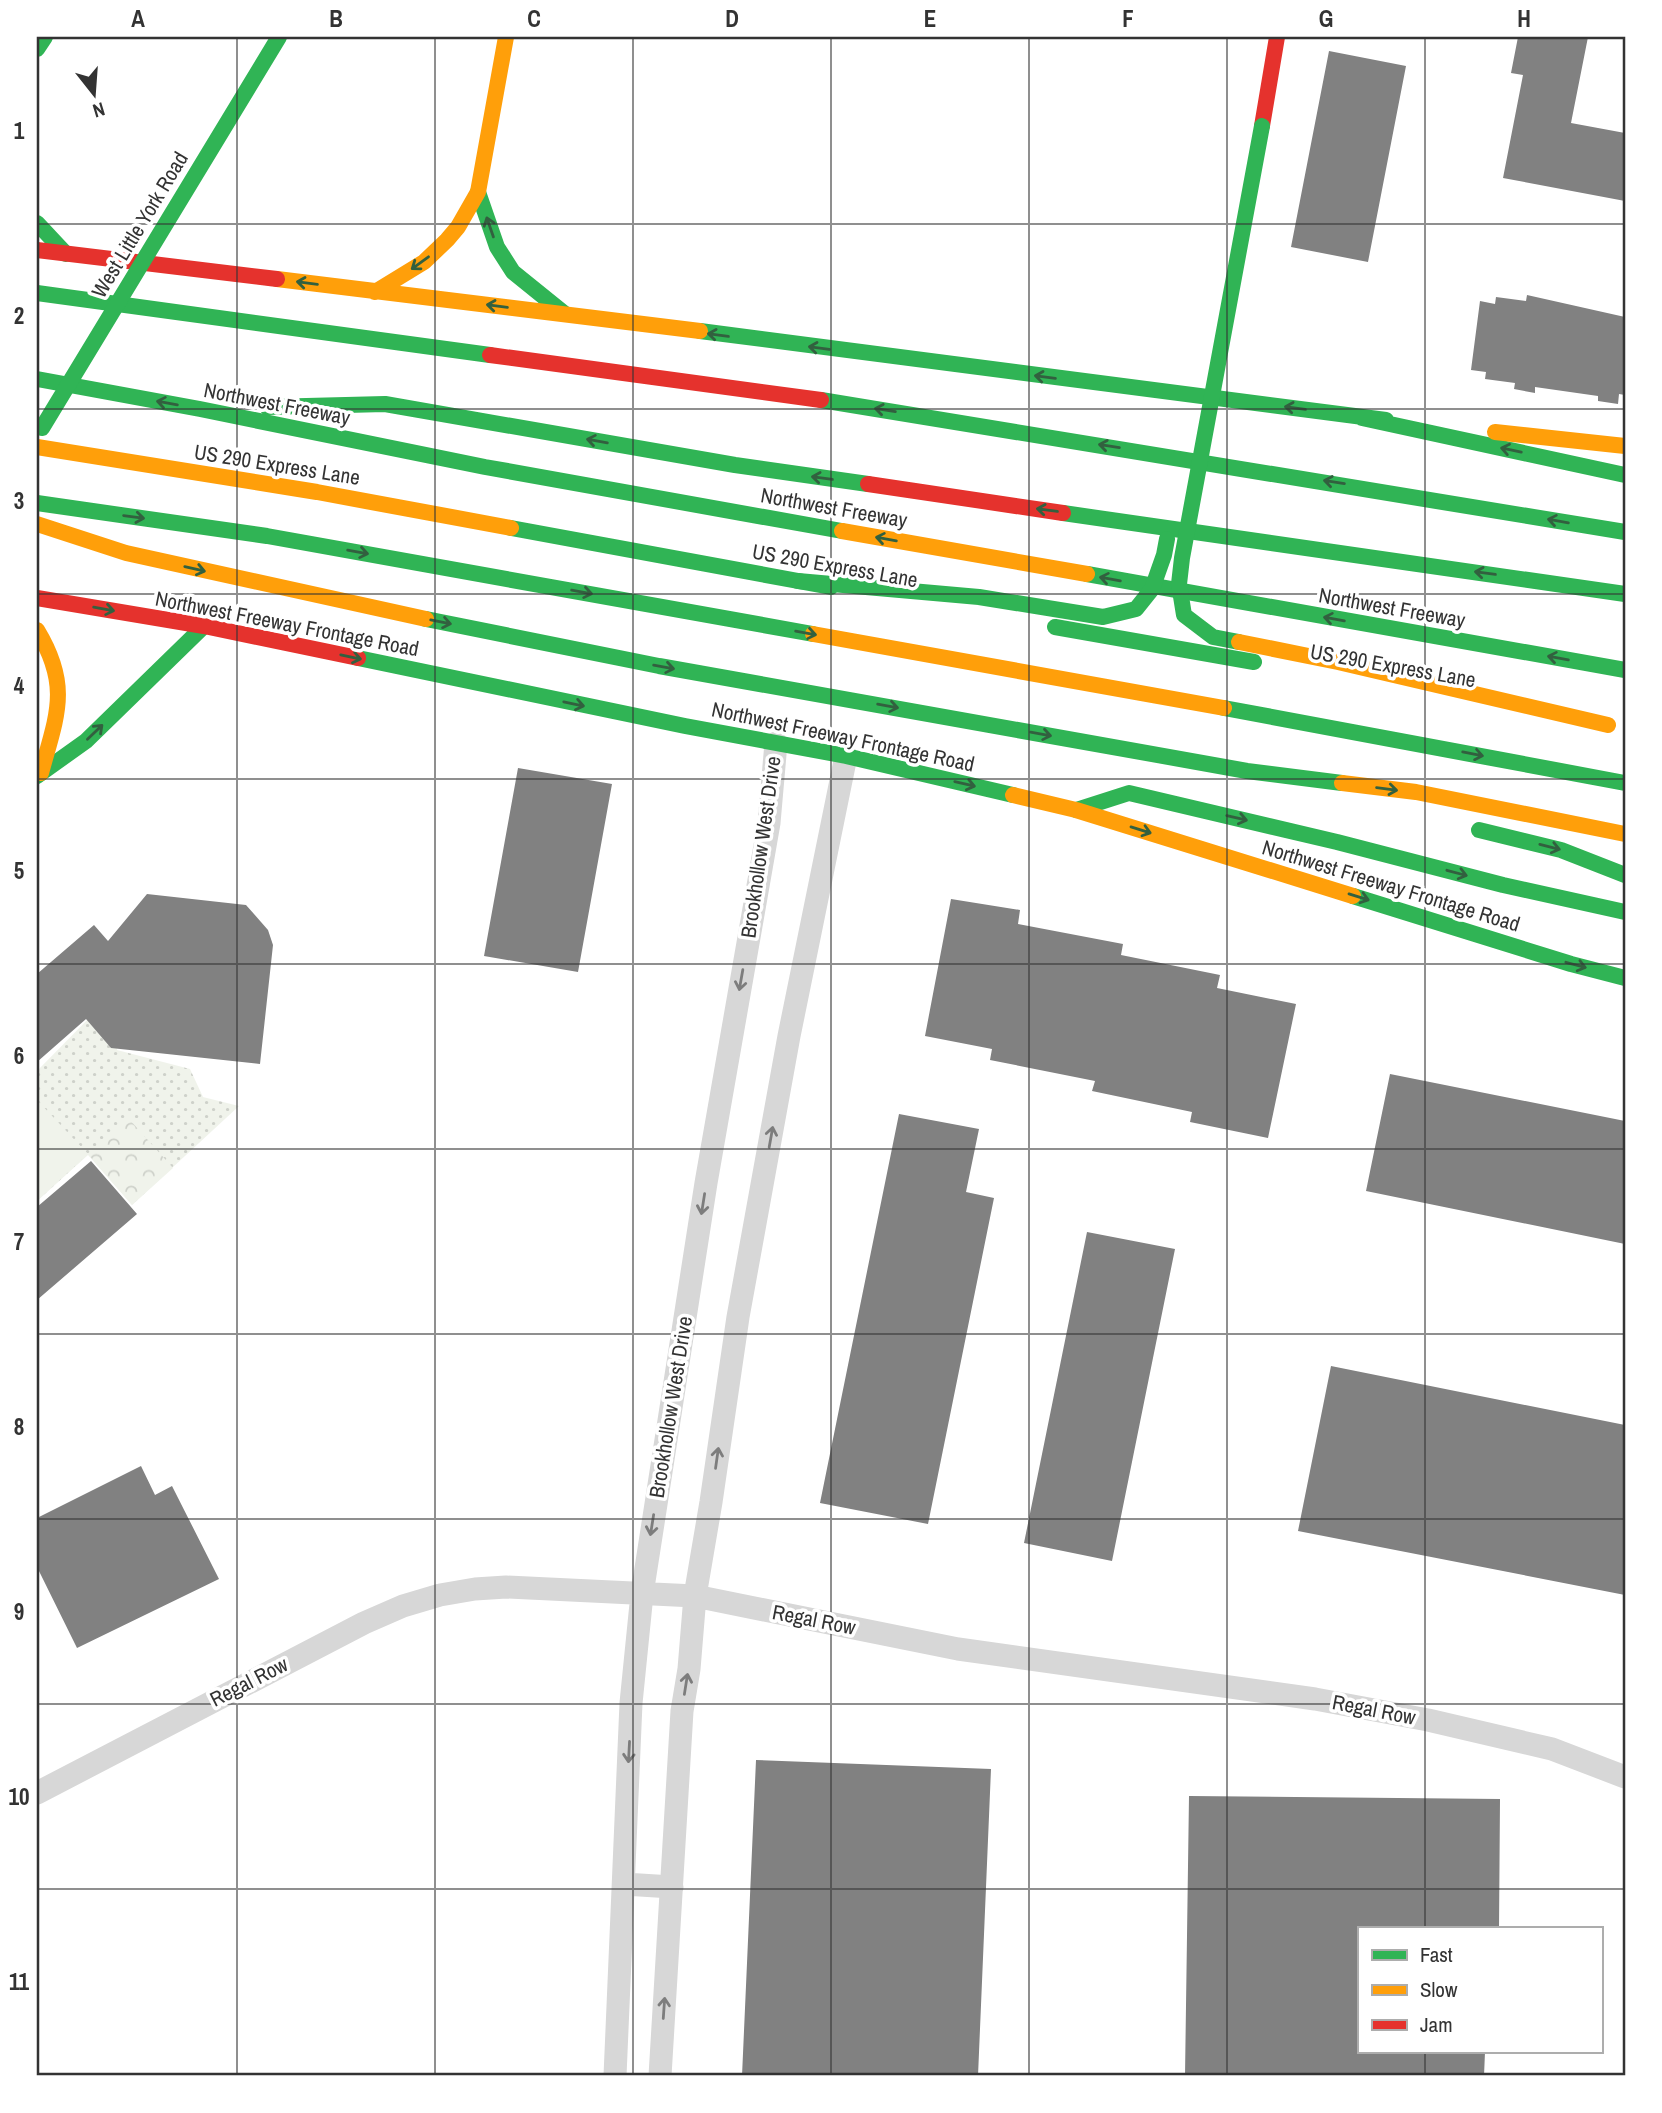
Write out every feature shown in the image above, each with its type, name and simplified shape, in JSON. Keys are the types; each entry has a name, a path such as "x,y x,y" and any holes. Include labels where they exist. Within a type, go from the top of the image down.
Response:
{"main road":[{"path":"37,49 45,37"},
{"name":"West Little York Road","path":"37,436 279,37"},
{"path":"375,292 424,262 447,240 458,227 478,192 506,37"},
{"path":"1277,37 1182,558 1179,584 1184,615 1213,636 1338,662 1608,725"},
{"path":"478,192 497,247 513,272 565,314"},
{"path":"37,223 66,254"},
{"path":"37,250 565,314 1362,418 1625,446"},
{"path":"37,293 852,404 1625,532"},
{"name":"Northwest Freeway","path":"37,379 485,467 1625,670"},
{"path":"1192,407 1196,380"},
{"path":"200,409 385,404 735,465 1625,594"},
{"path":"1362,418 1625,475"},
{"name":"US 290 Express Lane","path":"37,447 317,492 979,613"},
{"path":"1179,474 1184,447"},
{"path":"37,503 267,536 1625,783"},
{"path":"798,581 979,597 1102,617 1136,609 1152,589 1164,555 1172,514"},
{"path":"37,524 126,553 389,612 659,666 1247,771 1416,792 1625,834"},
{"name":"Northwest Freeway Frontage Road","path":"37,598 204,626 658,721 846,756 1076,810 1571,964 1625,978"},
{"path":"1033,623 1266,664"},
{"path":"39,774 86,741 204,626"},
{"path":"37,631 46,643 57,669 60,701 39,774"},
{"name":"US 290 Express Lane","path":"1293,669 1625,728"},
{"path":"1334,728 1432,763"},
{"path":"1247,771 1378,804"},
{"path":"1076,810 1129,793 1337,842 1503,885 1625,912"},
{"path":"1563,806 1625,825"},
{"path":"1469,827 1561,850 1625,875"}],"street":[{"name":"Brookhollow West Drive","path":"615,2076 631,1703 642,1594 708,1175 769,823 776,743"},
{"path":"660,2076 682,1711 689,1669 695,1596 740,1304 792,1024 846,756"},
{"name":"Regal Row","path":"37,1793 364,1623 403,1606 440,1595 506,1587 695,1596 958,1649 1315,1699 1552,1749 1625,1777"},
{"path":"624,1884 672,1887"}],"green space":[{"path":"94,1013 116,1028 117,1050 190,1069 203,1097 239,1106 132,1205 88,1155 37,1201 37,1071"},
{"path":"37,1100 88,1154 37,1201"},
{"path":"129,1119 173,1168 132,1205 88,1154"}],"building":[{"path":"1518,37 1588,37 1571,123 1625,133 1625,201 1503,178 1523,75 1511,73"},
{"path":"1329,51 1406,66 1368,262 1291,247"},
{"path":"1527,295 1625,317 1625,395 1619,394 1618,404 1598,401 1598,396 1535,387 1535,393 1514,389 1515,383 1485,379 1486,372 1471,370 1480,301 1495,304 1496,297 1526,301"},
{"path":"518,768 612,784 578,972 484,956"},
{"path":"147,894 246,905 268,930 273,945 260,1064 111,1048 86,1019 37,1062 37,974 94,925 108,941"},
{"path":"951,899 1020,910 1018,924 1123,944 1121,955 1220,975 1217,988 1296,1004 1268,1138 1190,1122 1192,1112 1092,1091 1095,1081 990,1060 992,1049 925,1036"},
{"path":"1390,1074 1625,1121 1625,1244 1366,1191"},
{"path":"899,1114 979,1129 966,1192 994,1198 928,1524 820,1503"},
{"path":"91,1161 137,1214 37,1300 37,1207"},
{"path":"1087,1232 1175,1249 1112,1561 1024,1543"},
{"path":"1331,1366 1625,1425 1625,1595 1298,1531"},
{"path":"141,1466 155,1495 172,1486 219,1579 77,1648 37,1567 37,1518"},
{"path":"756,1760 991,1769 978,2076 742,2076"},
{"path":"1189,1796 1500,1799 1499,1927 1358,1927 1358,2054 1485,2054 1484,2076 1185,2076"}],"traffic: fast":[{"path":"37,49 45,37"},
{"path":"42,428 279,37"},
{"path":"1239,642 1213,637 1184,615 1179,584 1262,126"},
{"path":"478,192 497,247 513,272 565,314"},
{"path":"37,223 66,254"},
{"path":"37,293 490,355"},
{"path":"700,331 1386,420"},
{"path":"37,379 485,467 842,531"},
{"path":"821,400 1625,532"},
{"path":"267,407 385,404 735,465 868,484"},
{"path":"1362,418 1625,475"},
{"path":"37,503 267,536 813,634"},
{"path":"1063,513 1625,594"},
{"path":"511,528 831,587"},
{"path":"798,581 979,597 1103,617 1136,609 1152,589 1167,539"},
{"path":"1087,574 1625,670"},
{"path":"426,619 659,666 1247,771 1342,783"},
{"path":"37,776 86,741 204,626"},
{"path":"1055,627 1254,662"},
{"path":"358,658 685,726 846,756 1013,795"},
{"path":"1224,708 1625,783"},
{"path":"1076,810 1129,793 1337,842 1503,885 1625,912"},
{"path":"1479,830 1561,850 1625,875"},
{"path":"1353,896 1571,964 1625,978"}],"traffic: slow":[{"path":"375,292 424,262 447,240 458,227 478,192 506,37"},
{"path":"277,279 700,331"},
{"path":"1495,432 1625,446"},
{"path":"37,447 317,492 511,528"},
{"path":"37,524 126,553 426,619"},
{"path":"842,531 1087,574"},
{"path":"37,630 54,668 58,701 41,773"},
{"path":"813,634 1224,708"},
{"path":"1239,642 1338,662 1608,725"},
{"path":"1342,783 1416,792 1625,834"},
{"path":"1013,795 1076,810 1353,896"}],"traffic: jam":[{"path":"1262,126 1277,37"},
{"path":"37,250 277,279"},
{"path":"490,355 821,400"},
{"path":"868,484 1063,513"},
{"path":"37,598 204,626 358,658"}]}
